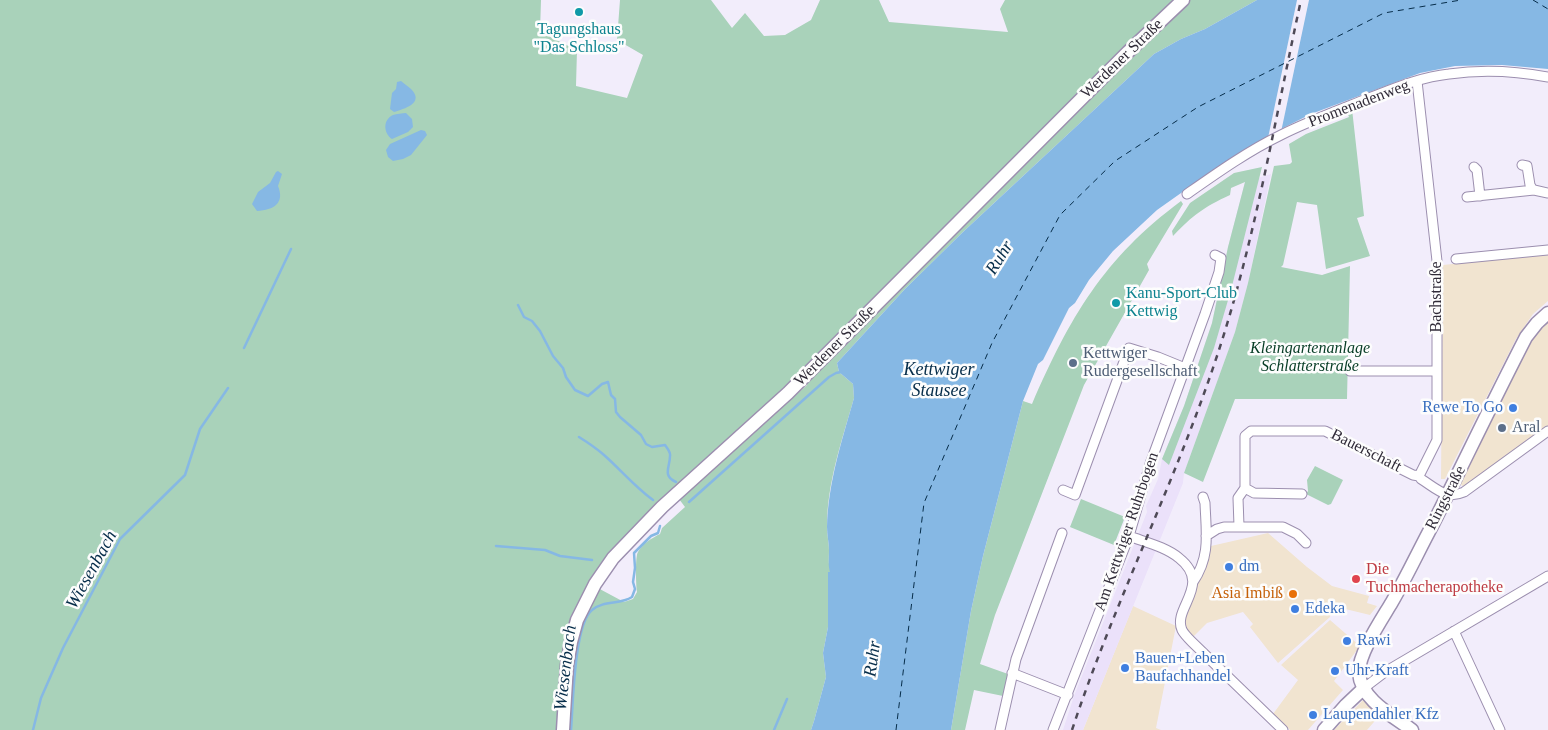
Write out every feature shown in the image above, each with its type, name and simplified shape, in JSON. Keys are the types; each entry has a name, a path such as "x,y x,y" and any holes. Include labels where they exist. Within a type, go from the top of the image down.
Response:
{"main road":[{"name":"Werdener Straße","path":"563,730 567,665 577,620 595,584 612,558 662,507 794,388 1128,52 1183,0"},
{"name":"Ringstraße","path":"1364,688 1359,674 1361,660 1376,628 1399,590 1526,337 1548,313"},
{"path":"1324,730 1364,688 1376,703 1412,730"}],"street":[{"name":"Promenadenweg","path":"1187,194 1217,173 1279,136 1351,105 1417,81 1449,74 1493,71 1526,73 1548,78"},
{"name":"Bachstraße","path":"1417,81 1437,261 1437,440 1419,476"},
{"path":"1522,165 1527,166 1530,185 1533,190"},
{"path":"1474,167 1477,170 1480,196"},
{"path":"1467,197 1533,190 1548,194"},
{"path":"1456,259 1548,250"},
{"name":"Am Kettwiger Ruhrbogen","path":"1054,730 1129,536 1150,464 1205,314 1219,272 1221,258 1215,255"},
{"path":"1063,490 1075,495 1129,348 1184,368"},
{"path":"1350,371 1437,371"},
{"name":"Bauerschaft","path":"1239,526 1238,498 1245,488 1245,436 1251,431 1325,431 1413,475 1419,476"},
{"path":"1419,476 1447,495 1458,495 1548,431"},
{"path":"1245,488 1254,493 1302,494"},
{"path":"1193,582 1199,573 1206,555 1205,502 1203,496"},
{"path":"1206,536 1217,529 1239,526 1283,527 1297,534 1306,543"},
{"path":"1000,730 1012,673 1062,533"},
{"path":"1129,536 1176,556 1187,567 1193,582 1192,592 1181,621 1181,628 1192,642 1283,730"},
{"path":"1364,688 1381,674 1548,576"},
{"path":"1454,631 1500,730"},
{"path":"1012,673 1068,695"}],"shaded area":[{"path":"1271,174 1248,283 1235,332 1184,473 1183,483 1083,730 1063,730 1074,696 1147,512 1146,506 1158,479 1162,459 1184,406 1212,323 1228,247 1245,182"},
{"path":"1548,254 1548,301 1533,314 1516,339 1445,479 1441,479 1443,265"},
{"path":"1548,321 1548,426 1464,487 1457,482 1535,335"},
{"path":"1268,533 1332,586 1369,596 1367,603 1377,606 1370,615 1333,606 1330,617 1278,663 1250,627 1253,624 1243,612 1207,623 1191,639 1182,628 1193,592 1211,546"},
{"path":"1133,606 1176,626 1156,728 1161,730 1083,730"},
{"path":"1330,620 1360,646 1334,681 1343,690 1308,730 1290,730 1273,714 1298,680 1281,665"},
{"path":"1363,700 1380,715 1367,730 1334,730"}],"green space":[{"path":"0,0 541,0 540,32 577,50 576,86 627,98 643,55 617,40 620,0 711,0 732,28 745,13 764,36 785,35 811,20 820,0 879,0 889,22 1008,32 1000,9 1005,0 1179,0 802,377 667,500 596,587 624,602 633,599 637,592 636,565 638,552 651,539 660,534 662,528 685,507 679,499 807,385 807,380 1189,0 1257,0 1205,29 1181,39 1154,54 963,232 905,289 837,363 839,372 853,384 854,398 832,478 827,527 831,572 828,572 828,627 823,653 826,677 811,730 0,730"},
{"name":"Kleingartenanlage Schlatterstraße","path":"1352,109 1364,216 1357,218 1370,256 1326,269 1317,205 1297,202 1281,267 1322,275 1350,266 1347,399 1235,399 1203,482 1184,473 1235,332 1274,166 1290,164 1292,162 1289,144 1306,134 1349,117 1347,112"},
{"path":"1262,167 1231,290 1214,348 1169,465 1162,459 1184,406 1212,323 1228,247 1245,182 1231,188 1230,195 1199,212 1173,236 1172,231 1190,203 1234,173"},
{"path":"1181,201 1183,204 1147,264 1149,270 1084,385 995,615 980,664 1008,674 1003,696 974,690 965,730 951,730 971,611 983,556 1023,401 1032,404 1075,317 1110,268 1130,245"},
{"path":"1315,466 1343,480 1331,504 1328,505 1306,494 1308,491 1307,480"},
{"path":"1081,499 1125,517 1114,545 1070,527"}],"water":[{"name":"Kettwiger Stausee","path":"1257,0 1548,0 1548,69 1502,65 1455,66 1420,73 1311,114 1271,134 1215,169 1157,210 1113,251 1089,280 1075,303 1069,308 1043,360 1038,364 1023,401 983,556 971,611 951,730 811,730 826,677 823,653 828,627 828,572 830,572 827,527 830,494 836,462 854,398 853,384 839,372 837,363 905,289 963,232 1154,54 1181,39 1205,29"},
{"path":"401,81 411,89 416,98 411,105 394,112 390,109 392,93 396,89 397,82"},
{"path":"406,113 412,119 413,127 408,132 392,139 386,131 387,120 393,115"},
{"path":"421,130 425,131 427,135 411,155 393,161 388,157 386,150 390,144"},
{"path":"278,171 282,174 278,186 280,192 279,201 273,207 257,211 252,204 258,192 270,183"}],"pier":[{"path":"1297,0 1309,0 1281,132 1268,138"}],"waterway":[{"name":"Wiesenbach","path":"244,348 291,249"},
{"path":"518,305 524,317 532,321 540,331 553,356 563,368 566,377 575,390 588,396 602,384 608,382 611,395 615,399 616,412 620,417 641,435 646,444 652,447 665,445 670,455 668,474 676,482"},
{"path":"689,502 829,377 841,372"},
{"name":"Wiesenbach","path":"33,730 41,698 63,648 120,539 185,475 200,429 228,388"},
{"path":"579,437 604,455 653,500"},
{"name":"Wiesenbach","path":"571,730 575,666 581,631 586,618 597,607 632,597 635,589 633,582 635,568 634,553 651,536 658,533 660,526"},
{"path":"496,546 545,550 560,556 592,560"},
{"path":"774,730 787,699"}],"ferry route":[{"path":"896,730 924,503 992,343 1060,215 1115,161 1198,107 1384,13 1461,0"},
{"path":"1533,0 1548,9"}],"railway":[{"path":"1072,730 1106,636 1183,450 1217,356 1242,269 1264,180 1301,0"}],"place":[{"name":"Tagungshaus \"Das Schloss\"","path":"579,12"},
{"name":"Kanu-Sport-Club Kettwig","path":"1116,303"},
{"name":"Kettwiger Rudergesellschaft","path":"1073,363"},
{"name":"Rewe To Go","path":"1513,408"},
{"name":"Aral","path":"1502,428"},
{"name":"dm","path":"1229,567"},
{"name":"Die Tuchmacherapotheke","path":"1356,579"},
{"name":"Asia Imbiß","path":"1293,594"},
{"name":"Edeka","path":"1295,609"},
{"name":"Rawi","path":"1347,641"},
{"name":"Bauen+Leben Baufachhandel","path":"1125,668"},
{"name":"Uhr-Kraft","path":"1335,671"},
{"name":"Laupendahler Kfz","path":"1313,715"}],"water label":[{"name":"Ruhr","path":"1000,258"},
{"name":"Ruhr","path":"873,659"}]}
